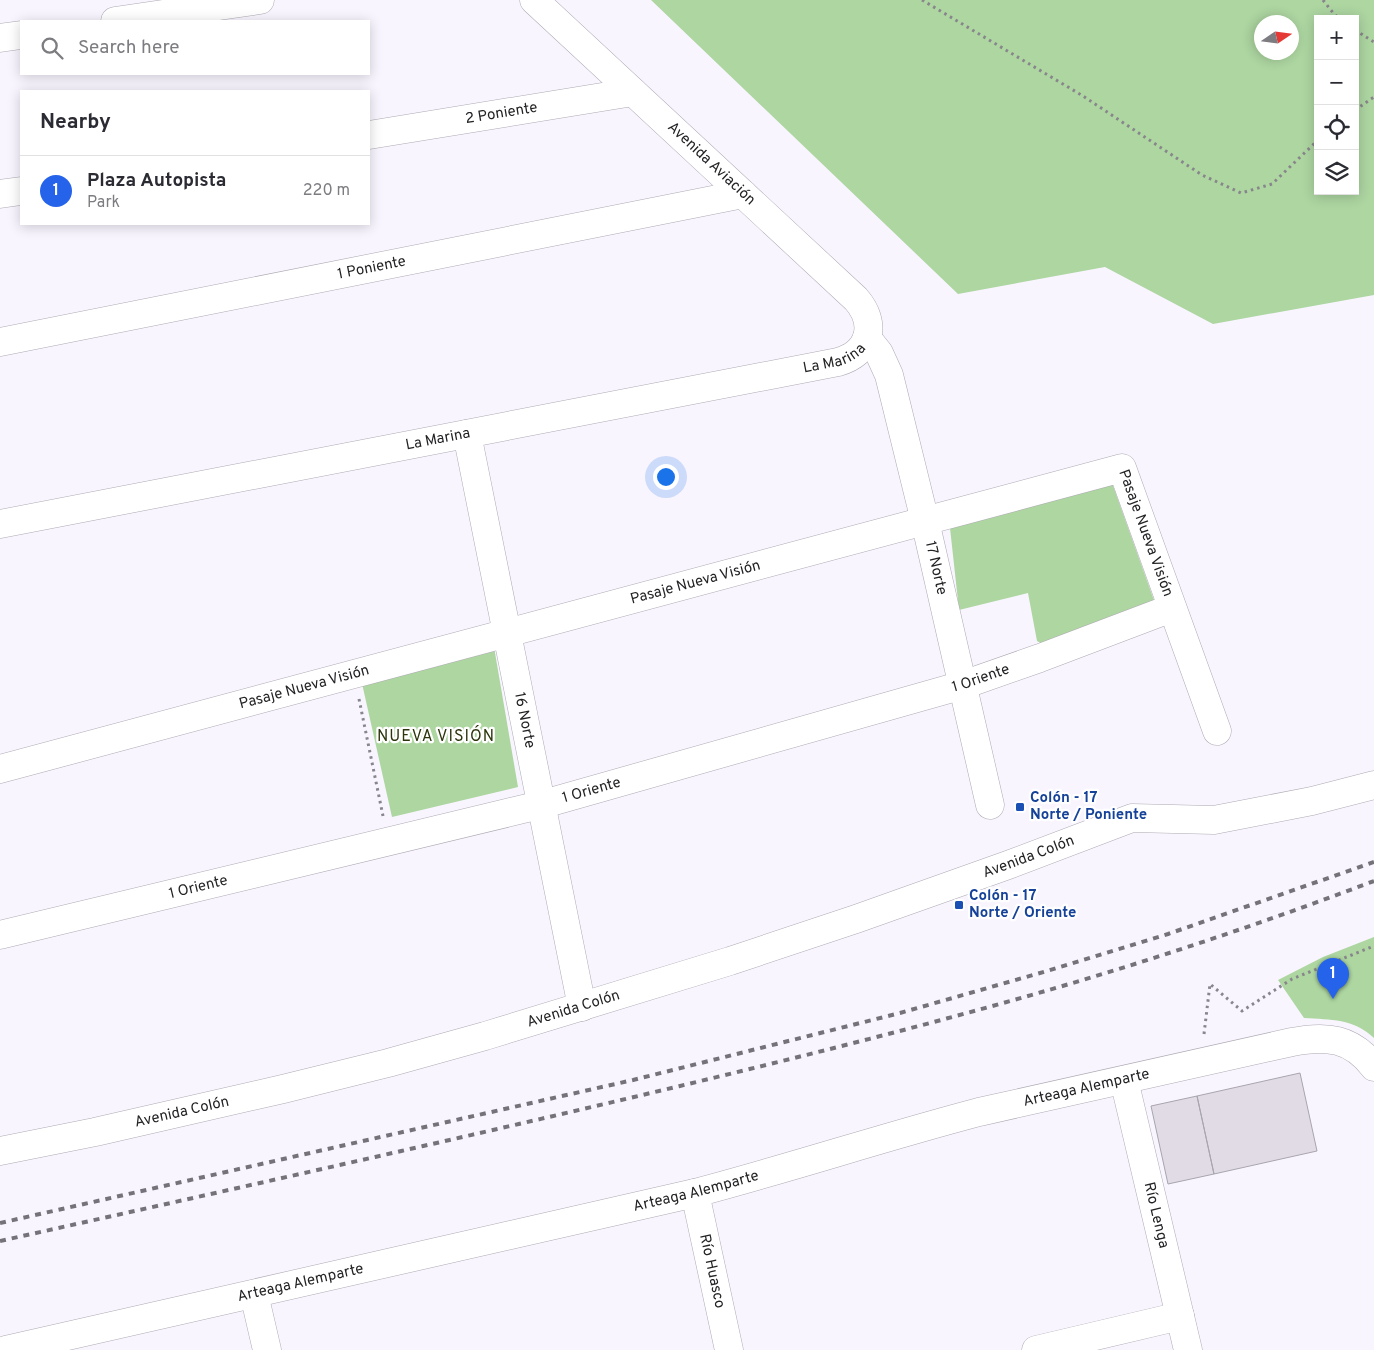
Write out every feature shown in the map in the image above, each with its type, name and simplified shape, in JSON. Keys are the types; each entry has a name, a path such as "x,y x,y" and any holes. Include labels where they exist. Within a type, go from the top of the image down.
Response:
{"street":[{"path":"122,20 260,0"},
{"name":"Avenida Aviación","path":"534,0 863,307 868,317 867,338"},
{"path":"0,38 20,35"},
{"name":"2 Poniente","path":"370,135 633,92"},
{"path":"0,194 20,191"},
{"name":"1 Poniente","path":"0,342 743,194"},
{"name":"La Marina","path":"0,524 838,362 856,354 867,338"},
{"name":"17 Norte","path":"867,338 879,353 889,375 925,521 990,805"},
{"name":"16 Norte","path":"467,434 582,1007"},
{"name":"Pasaje Nueva Visión","path":"0,769 1122,468 1217,731"},
{"name":"1 Oriente","path":"0,935 540,805 963,685 1172,608"},
{"name":"Avenida Colón","path":"0,1151 95,1132 330,1078 476,1039 730,961 856,919 1008,865 1132,818 1214,820 1312,801 1374,785"},
{"name":"Arteaga Alemparte","path":"6,1350 695,1193 750,1179 936,1123 998,1107 1307,1039 1322,1038 1344,1042 1361,1052 1374,1067"},
{"name":"Río Lenga","path":"1124,1080 1188,1350"},
{"name":"Río Huasco","path":"695,1193 729,1350"},
{"path":"254,1294 267,1350"},
{"path":"1036,1350 1180,1316"}],"path":[{"path":"922,0 1082,96 1202,175 1240,192 1272,184 1314,144"},
{"path":"1322,0 1335,15"},
{"path":"1359,33 1374,42"},
{"path":"1359,107 1374,97"},
{"path":"354,674 388,842"},
{"path":"1201,1062 1210,984 1242,1011 1292,979 1374,946"}],"green space":[{"path":"651,0 1374,0 1374,295 1213,324 1105,267 958,294"},
{"path":"1112,483 1155,603 1049,648 1037,641 1028,593 959,610 950,528"},
{"path":"494,647 518,787 392,817 361,679"},
{"path":"1374,937 1374,1038 1366,1031 1350,1023 1304,1018 1278,980 1323,957"}],"building":[{"path":"1300,1073 1317,1151 1214,1174 1197,1096"},
{"path":"1197,1096 1214,1174 1168,1184 1151,1106"}],"railway":[{"path":"0,1223 633,1080 900,1013 1168,934 1374,862"},
{"path":"0,1241 555,1116 885,1035 1035,994 1164,955 1248,927 1374,881"}],"place":[{"name":"Colón - 17 Norte / Poniente","path":"1020,807"},
{"name":"Colón - 17 Norte / Oriente","path":"959,905"},
{"name":"Plaza Autopista","path":"1333,999"}],"district":[{"name":"NUEVA VISIÓN","path":"436,737"}]}
